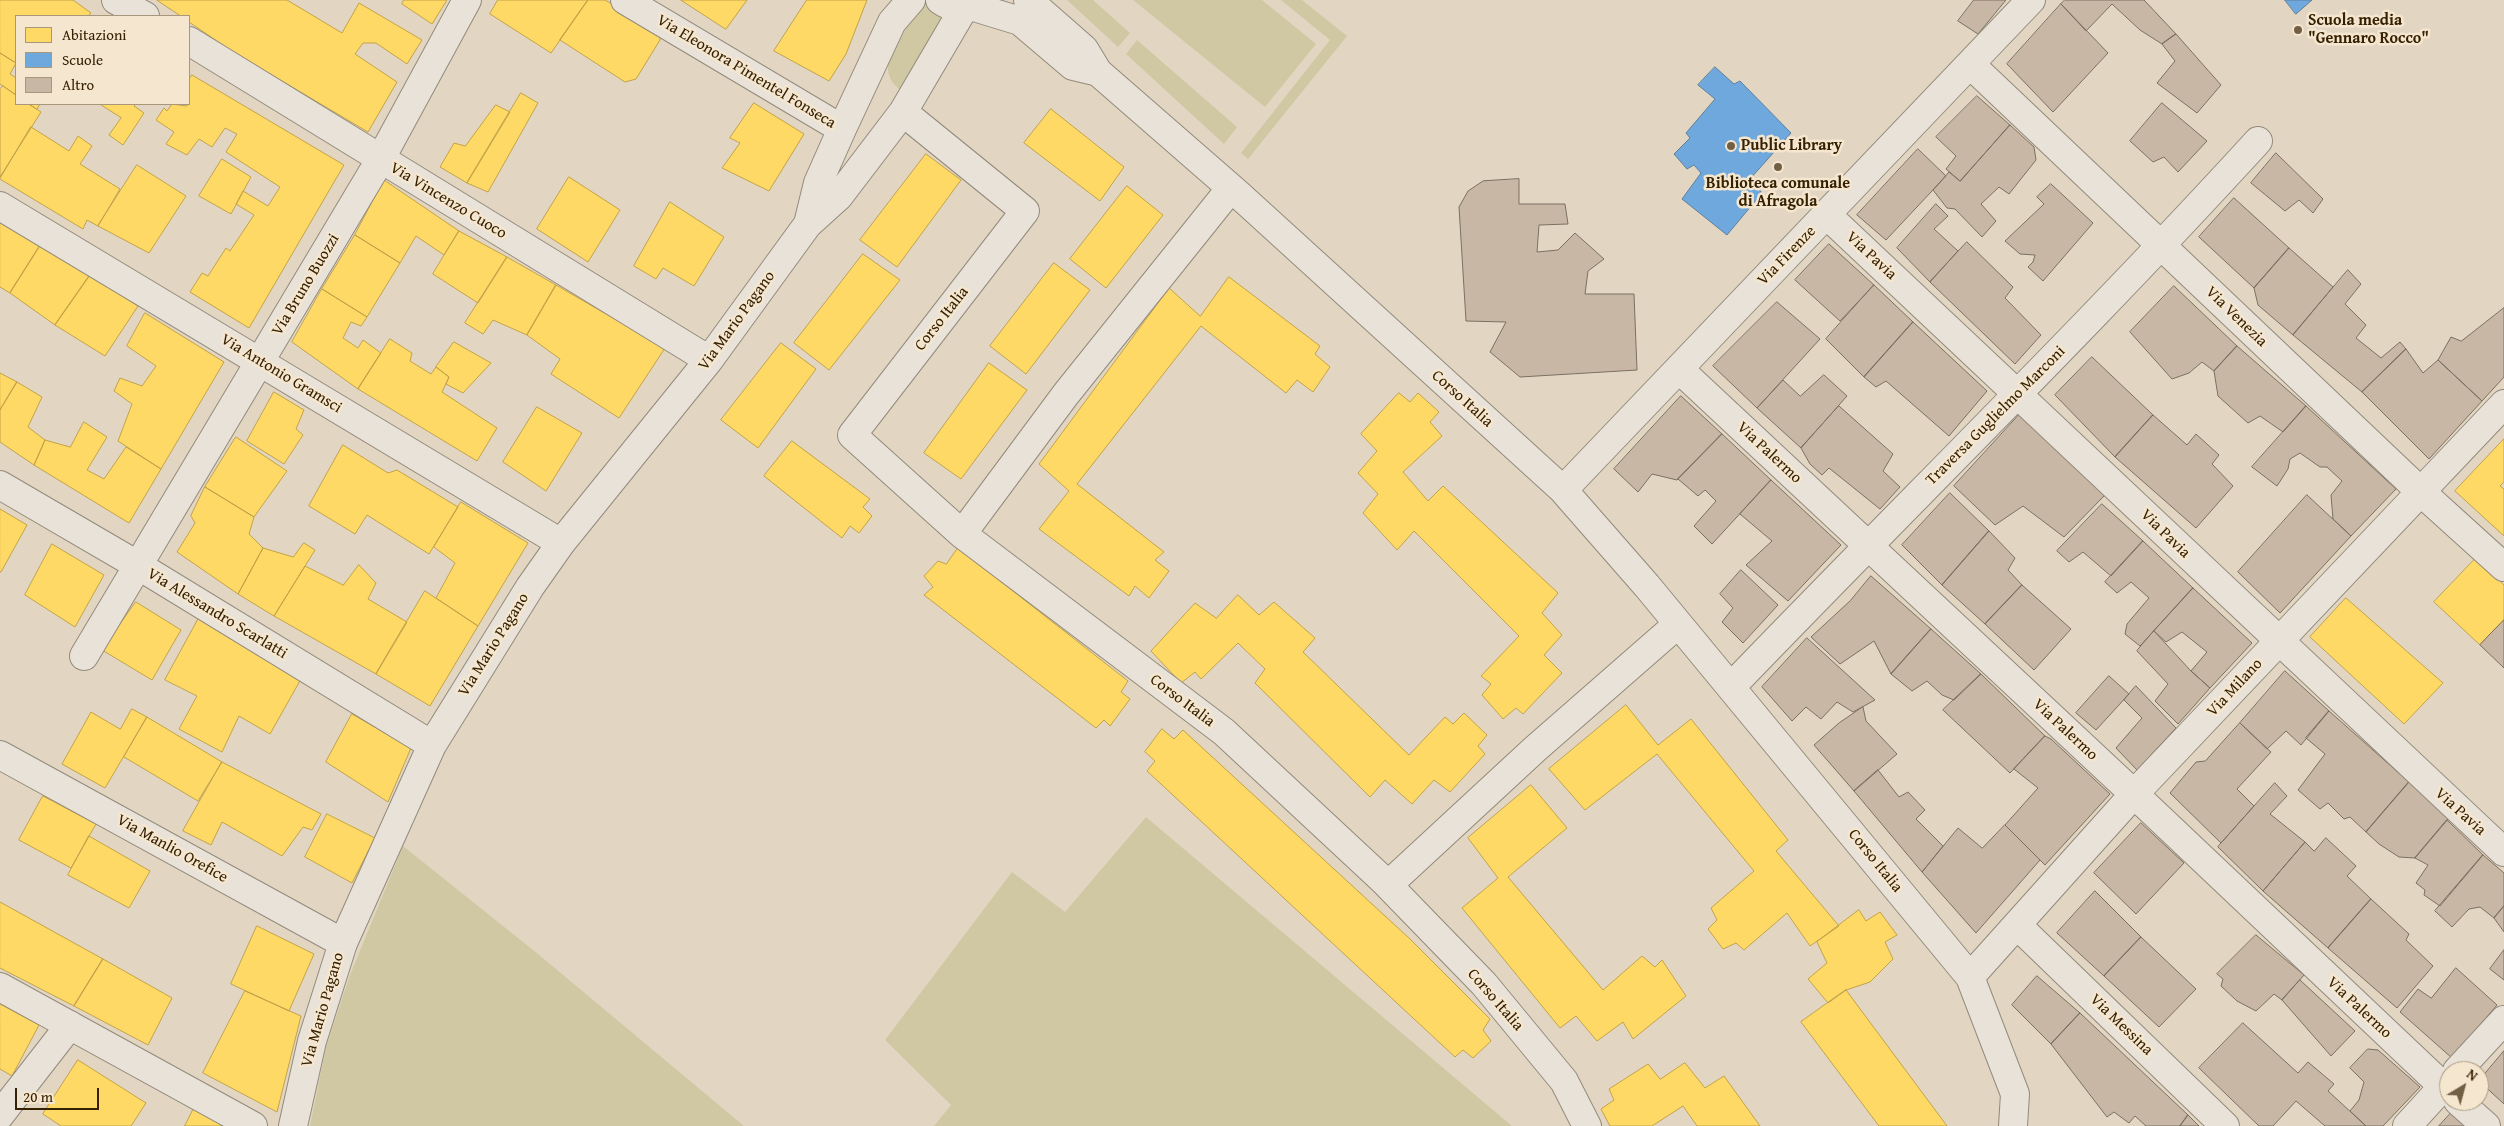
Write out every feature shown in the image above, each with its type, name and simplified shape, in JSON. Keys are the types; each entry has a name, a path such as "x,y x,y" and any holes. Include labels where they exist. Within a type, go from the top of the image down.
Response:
{"street":[{"path":"116,0 143,15"},
{"name":"Via Bruno Buozzi","path":"84,656 380,160 467,0"},
{"name":"Via Eleonora Pimentel Fonseca","path":"625,0 842,129"},
{"name":"Via Mario Pagano","path":"808,224 818,183 842,129 892,22 911,0"},
{"name":"Corso Italia","path":"1028,0 1084,49 1098,72 1231,188 1563,490 1678,624 1970,977 2015,1094 2014,1126"},
{"name":"Via Firenze","path":"1563,490 2031,0"},
{"name":"Via Mario Pagano","path":"293,1126 312,1041 343,943 432,745 530,587 561,543 709,360 808,224 839,196 903,112 966,4"},
{"name":"Corso Italia","path":"966,4 1020,22 1073,66 1098,72"},
{"name":"Via Vincenzo Cuoco","path":"190,42 380,160 709,360"},
{"name":"Via Venezia","path":"1970,64 2421,492 2504,567"},
{"name":"Corso Italia","path":"903,112 1025,211 852,435 962,534 1224,732 1388,885 1484,984 1552,1066 1564,1081 1587,1126"},
{"name":"Traversa Guglielmo Marconi","path":"1730,688 1867,545 2162,246 2258,141"},
{"path":"962,534 1066,394 1231,188"},
{"name":"Via Antonio Gramsci","path":"0,206 561,543"},
{"name":"Via Pavia","path":"1827,215 2504,852"},
{"name":"Via Palermo","path":"1678,369 2439,1075"},
{"name":"Via Milano","path":"1970,977 2134,794 2504,404"},
{"name":"Via Alessandro Scarlatti","path":"0,485 139,566 432,745"},
{"path":"1388,885 1535,749 1678,624"},
{"name":"Via Manlio Orefice","path":"0,755 343,943"},
{"name":"Via Messina","path":"2017,925 2225,1126"},
{"path":"0,987 253,1126"},
{"path":"2471,1061 2504,1020"},
{"path":"0,1115 70,1025"},
{"path":"2407,1126 2439,1097"},
{"name":"Via Palermo","path":"2473,1111 2486,1126"}],"shaded area":[{"path":"922,0 926,0 947,16 901,90 890,78 888,61"},
{"path":"1067,0 1093,0 1130,33 1118,47"},
{"path":"1133,0 1262,0 1316,44 1265,107"},
{"path":"1281,0 1302,0 1347,36 1248,159 1241,153 1330,40"},
{"path":"1137,40 1237,127 1224,144 1126,54"},
{"path":"1146,817 1512,1126 934,1126 951,1105 885,1040 1012,872 1065,912"},
{"path":"403,846 538,954 744,1126 310,1126 326,1047 350,975"}],"building: Abitazioni":[{"path":"0,0 73,0 91,13 89,15 15,15 15,62 0,53"},
{"path":"157,0 287,0 342,33 359,3 422,40 407,64 376,43 363,43 355,54 397,82 368,132 233,52 190,23 190,15 180,15"},
{"path":"404,0 447,0 432,24 402,4"},
{"path":"498,0 588,0 551,53 490,14"},
{"path":"588,0 605,0 659,30 660,40 636,79 625,82 560,40"},
{"path":"681,0 747,0 726,29"},
{"path":"807,0 867,0 846,54 829,81 774,51"},
{"path":"0,53 15,62 10,74 15,77 15,94 0,84"},
{"path":"192,75 344,165 249,328 190,292 202,273 208,276 226,248 230,251 254,215 236,204 243,191 268,206 280,187 226,152 237,134 225,128 212,147 199,139 187,155 166,144 174,132 156,120 164,108 167,111 171,105 190,105 190,78"},
{"path":"3,86 15,94 15,105 30,105 41,112 0,177 0,89"},
{"path":"521,93 538,103 488,192 467,183"},
{"path":"754,103 804,134 769,191 722,168 740,143 730,138"},
{"path":"31,105 39,105 37,109"},
{"path":"102,105 135,105 144,113 123,145 109,135 121,118"},
{"path":"496,105 510,112 467,183 440,167 454,143 465,146"},
{"path":"1051,109 1124,167 1100,201 1024,143"},
{"path":"31,127 69,151 78,136 92,146 80,164 120,189 98,226 87,220 83,229 0,179"},
{"path":"926,154 961,180 897,267 860,240"},
{"path":"222,159 251,177 231,214 199,196"},
{"path":"137,165 186,196 149,253 98,226"},
{"path":"569,177 620,210 588,262 537,229"},
{"path":"384,180 459,231 444,255 416,236 400,263 355,235"},
{"path":"1127,186 1163,215 1106,288 1070,259"},
{"path":"670,202 724,237 694,286 663,268 656,279 634,266"},
{"path":"0,220 41,244 10,293 0,287"},
{"path":"459,231 507,257 478,303 433,274"},
{"path":"355,235 400,263 367,317 322,289"},
{"path":"41,244 90,275 55,325 10,293"},
{"path":"863,254 900,280 829,370 794,343"},
{"path":"507,257 556,285 527,335 493,320 483,334 465,323"},
{"path":"1054,263 1090,290 1026,374 990,346"},
{"path":"90,275 138,306 105,356 55,325"},
{"path":"1229,277 1320,346 1315,354 1330,367 1313,392 1297,380 1286,393 1201,326 1077,484 1164,552 1155,560 1169,571 1149,598 1135,586 1129,596 1039,529 1069,491 1039,464 1169,288 1200,316"},
{"path":"556,285 665,348 619,418 551,374 560,359 527,335"},
{"path":"322,289 367,317 361,326 351,322 343,338 358,348 363,340 381,353 358,389 292,342"},
{"path":"145,313 224,362 161,469 118,441 132,404 114,391 120,378 142,386 156,366 127,346"},
{"path":"390,339 412,353 410,361 431,374 436,367 449,377 442,392 497,428 477,461 358,389"},
{"path":"454,342 491,363 463,393 446,384 449,377 436,367"},
{"path":"781,343 816,369 758,448 721,420"},
{"path":"989,363 1027,390 961,479 924,453"},
{"path":"0,373 17,382 0,410"},
{"path":"17,382 42,397 28,427 45,440 34,465 0,442 0,410"},
{"path":"274,392 304,410 296,429 303,435 284,464 247,441"},
{"path":"1399,393 1410,402 1418,393 1439,412 1430,422 1442,436 1403,472 1428,501 1443,486 1558,593 1542,613 1562,635 1544,655 1562,673 1523,714 1516,708 1503,719 1482,695 1491,684 1481,676 1519,636 1414,531 1397,550 1363,513 1378,494 1358,473 1377,451 1361,434"},
{"path":"537,407 582,433 546,491 503,462"},
{"path":"84,422 107,437 87,470 104,479 126,447 161,469 129,523 34,465 45,440 70,447"},
{"path":"236,437 287,471 254,517 205,487"},
{"path":"2504,439 2504,482 2500,486 2504,489 2504,536 2455,491"},
{"path":"792,441 870,499 863,507 872,516 859,533 850,526 842,538 764,476"},
{"path":"343,445 388,473 397,470 458,507 429,554 367,515 355,534 309,506"},
{"path":"205,487 254,517 249,534 263,548 238,594 177,552 195,523 191,516"},
{"path":"461,502 528,543 478,626 436,598 455,563 434,547"},
{"path":"0,509 27,525 1,572 0,572"},
{"path":"304,543 315,550 274,616 238,594 263,548 293,557"},
{"path":"52,544 104,575 75,627 25,595"},
{"path":"958,548 1128,681 1121,692 1130,699 1110,726 1104,720 1096,728 924,595 933,587 924,576 938,561 946,564"},
{"path":"2476,558 2504,585 2504,620 2480,645 2434,602"},
{"path":"359,565 376,583 368,599 407,622 376,674 274,616 305,566 343,585"},
{"path":"425,591 478,626 430,706 376,674"},
{"path":"1238,595 1259,615 1274,602 1315,638 1303,652 1409,755 1445,717 1453,724 1464,713 1487,735 1478,746 1485,754 1450,792 1434,780 1412,804 1385,780 1370,797 1255,683 1265,669 1238,643 1201,679 1195,672 1181,683 1151,651 1195,603 1216,618"},
{"path":"2346,598 2443,683 2404,724 2310,637"},
{"path":"136,602 181,630 152,680 102,650"},
{"path":"200,616 301,679 270,734 239,716 222,752 179,729 197,696 165,680"},
{"path":"1626,705 1658,745 1691,719 1788,840 1776,851 1839,926 1810,946 1787,913 1744,950 1736,943 1723,949 1708,929 1717,920 1711,908 1754,871 1657,754 1585,810 1549,769"},
{"path":"132,709 147,717 105,788 62,764 91,712 120,729"},
{"path":"352,714 411,748 388,802 326,762"},
{"path":"147,717 222,762 198,801 124,757"},
{"path":"1162,729 1174,739 1183,730 1410,939 1490,1019 1483,1030 1491,1041 1473,1058 1463,1050 1455,1057 1147,771 1155,761 1145,752"},
{"path":"222,762 321,814 312,830 303,827 282,856 222,822 211,845 183,831"},
{"path":"1531,785 1567,828 1508,877 1603,990 1642,956 1655,967 1662,960 1686,996 1633,1039 1623,1022 1597,1041 1576,1016 1560,1028 1462,908 1498,878 1468,838"},
{"path":"43,796 96,824 71,868 19,840"},
{"path":"327,814 375,838 352,883 305,857"},
{"path":"89,836 150,871 129,908 68,875"},
{"path":"0,902 103,959 74,1006 0,968"},
{"path":"1859,910 1866,921 1880,912 1897,935 1885,942 1893,959 1870,982 1846,990 1828,1003 1808,979 1827,963 1817,942"},
{"path":"257,926 314,954 289,1011 231,984"},
{"path":"103,959 172,998 148,1045 74,1006"},
{"path":"1846,990 1947,1126 1879,1126 1801,1022"},
{"path":"245,991 301,1016 277,1112 203,1073"},
{"path":"0,1004 39,1025 12,1076 0,1069"},
{"path":"78,1060 146,1103 131,1126 61,1126 43,1114"},
{"path":"1685,1063 1705,1088 1724,1076 1760,1126 1697,1126 1683,1106 1652,1126 1610,1126 1601,1109 1614,1100 1609,1089 1648,1064 1660,1079"},
{"path":"194,1108 228,1126 185,1126"}],"building: Scuole":[{"path":"2285,0 2312,0 2296,14"},
{"name":"Public Library","path":"1715,67 1734,84 1740,81 1791,133 1750,179 1762,193 1727,235 1682,199 1701,173 1694,165 1687,169 1674,154 1690,138 1686,133 1715,99 1698,85"}],"building: Altro":[{"path":"1974,0 2006,0 1978,34 1958,21"},
{"path":"2065,0 2144,0 2176,34 2162,44 2140,30 2112,4 2086,31 2061,4"},
{"path":"2061,4 2108,53 2053,112 2007,64"},
{"path":"2176,34 2221,85 2197,113 2157,83 2175,61 2162,44"},
{"path":"1977,96 2010,125 1960,181 1946,169 1956,156 1936,137"},
{"path":"2162,103 2207,141 2178,172 2164,157 2153,162 2130,141"},
{"path":"2010,125 2034,147 2036,160 2009,194 1999,187 1981,204 1996,221 1982,237 1955,209 1947,208 1933,190 1949,172 1960,181"},
{"path":"1918,149 1946,176 1886,240 1857,215"},
{"path":"2276,153 2323,199 2313,213 2299,200 2285,211 2251,183"},
{"path":"1519,179 1519,204 1565,204 1568,224 1539,225 1537,252 1558,250 1575,233 1604,259 1588,271 1585,294 1634,294 1637,370 1520,377 1490,352 1506,322 1466,321 1459,207 1468,191 1483,181"},
{"path":"2051,184 2093,223 2043,281 2028,267 2033,262 2035,255 2020,254 2005,241 2044,204 2037,197"},
{"path":"2234,198 2289,248 2254,288 2199,237"},
{"path":"1936,204 1948,216 1934,229 1958,251 1930,282 1897,248"},
{"path":"1967,242 2013,287 2005,298 2041,335 2015,364 1930,282"},
{"path":"1829,244 1874,285 1840,321 1795,280"},
{"path":"2289,248 2333,287 2293,335 2258,305 2254,288"},
{"path":"2348,270 2361,284 2345,304 2366,325 2356,338 2381,358 2400,342 2406,349 2362,392 2293,335"},
{"path":"1874,285 1913,322 1864,377 1826,339"},
{"path":"2174,286 2237,346 2214,371 2202,362 2189,373 2172,379 2130,332"},
{"path":"1777,302 1820,339 1757,408 1713,366"},
{"path":"2504,308 2504,377 2482,401 2438,360 2451,337 2461,341"},
{"path":"1913,322 1987,391 1949,436 1886,381 1876,387 1864,377"},
{"path":"2237,346 2306,406 2283,432 2260,416 2248,423 2218,396 2214,371"},
{"path":"2406,349 2423,373 2438,360 2482,401 2429,459 2362,392"},
{"path":"2092,357 2153,415 2115,457 2055,395"},
{"path":"1824,375 1847,396 1801,448 1757,408 1783,380 1800,396"},
{"path":"1681,396 1722,434 1677,480 1652,474 1638,492 1614,469"},
{"path":"1839,406 1893,454 1883,471 1900,487 1880,509 1829,468 1822,475 1810,464 1801,448"},
{"path":"2306,406 2396,489 2351,536 2333,519 2331,495 2342,481 2327,467 2320,467 2300,453 2290,459 2288,469 2277,486 2252,467"},
{"path":"2019,415 2105,495 2064,537 2023,506 1995,525 1954,486"},
{"path":"2153,415 2187,445 2196,434 2219,455 2212,464 2233,486 2196,528 2115,457"},
{"path":"1722,434 1771,480 1712,544 1694,526 1716,501 1705,490 1698,496 1678,479"},
{"path":"1771,480 1841,545 1788,601 1746,565 1772,541 1740,514"},
{"path":"1950,493 1989,531 1942,585 1902,545"},
{"path":"2307,495 2351,536 2280,613 2238,572"},
{"path":"2102,504 2143,541 2111,576 2083,552 2069,562 2057,551"},
{"path":"1989,531 2015,558 2008,570 2022,585 1985,624 1942,585"},
{"path":"2143,541 2193,588 2140,646 2125,634 2127,624 2149,598 2131,582 2117,593 2105,582"},
{"path":"1741,570 1778,605 1743,643 1722,622 1733,608 1720,594"},
{"path":"1871,576 1931,629 1891,674 1874,641 1840,664 1811,637 1850,601"},
{"path":"2022,585 2071,629 2034,670 1985,624"},
{"path":"2193,588 2252,643 2210,688 2191,671 2207,652 2182,632 2166,642 2154,631"},
{"path":"2504,620 2504,668 2480,645"},
{"path":"1931,629 1981,674 1954,700 1942,695 1927,681 1912,691 1891,674"},
{"path":"2154,631 2191,671 2210,688 2178,724 2155,701 2168,684 2137,651"},
{"path":"1807,638 1875,700 1853,712 1837,702 1821,719 1806,707 1792,721 1762,687"},
{"path":"2285,671 2329,711 2301,745 2286,731 2267,749 2240,723"},
{"path":"1981,674 2045,736 2010,773 1943,710"},
{"path":"2109,676 2129,694 2096,730 2076,713"},
{"path":"2136,686 2176,728 2137,770 2116,748 2142,718 2124,700"},
{"path":"1863,707 1866,721 1897,754 1854,791 1814,745 1839,723"},
{"path":"2329,711 2409,782 2366,832 2350,817 2344,819 2328,803 2320,809 2298,790 2325,754 2306,738"},
{"path":"2240,723 2271,752 2237,789 2254,806 2221,843 2170,793 2196,762 2205,761"},
{"path":"2045,736 2051,739 2110,794 2045,865 2005,825 2038,788 2014,769"},
{"path":"1878,770 1899,797 1908,792 1925,810 1916,819 1943,846 1922,872 1854,791"},
{"path":"2409,782 2449,818 2415,858 2399,857 2379,844 2366,832"},
{"path":"2275,783 2287,796 2270,814 2305,842 2263,891 2218,847"},
{"path":"2447,820 2483,855 2440,906 2424,895 2425,890 2416,883 2428,865 2415,858"},
{"path":"2141,823 2184,863 2136,914 2094,873"},
{"path":"2005,825 2040,860 1976,933 1922,872 1958,828 1982,848"},
{"path":"2326,838 2356,866 2347,876 2371,899 2328,948 2263,891 2305,842 2314,851"},
{"path":"2483,855 2504,873 2504,906 2494,918 2480,907 2469,909 2452,927 2435,911"},
{"path":"2095,891 2141,937 2104,976 2057,933"},
{"path":"2371,899 2409,934 2406,940 2433,966 2397,1008 2328,948"},
{"path":"2504,906 2504,932 2494,918"},
{"path":"2256,935 2304,975 2282,1000 2274,994 2256,1011 2237,1001 2221,986 2223,979 2217,974"},
{"path":"2141,937 2196,989 2159,1027 2104,976"},
{"path":"2504,950 2504,980 2490,969"},
{"path":"2456,968 2497,1005 2452,1058 2400,1012 2418,989 2431,998"},
{"path":"2037,976 2080,1013 2051,1044 2012,1005"},
{"path":"2300,980 2355,1031 2331,1056 2282,1000"},
{"path":"2080,1013 2188,1115 2180,1126 2146,1126 2135,1116 2129,1123 2114,1112 2107,1117 2051,1044"},
{"path":"2243,1023 2298,1073 2308,1062 2334,1084 2328,1091 2366,1126 2325,1126 2296,1101 2273,1126 2259,1126 2199,1068"},
{"path":"2368,1049 2378,1050 2420,1087 2383,1126 2366,1126 2350,1111 2359,1100 2364,1082 2350,1068"},
{"path":"2504,1051 2504,1104 2489,1090 2489,1069"},
{"path":"2451,1113 2465,1126 2439,1126"},
{"path":"2188,1115 2199,1126 2180,1126"}],"place":[{"name":"Scuola media \"Gennaro Rocco\"","path":"2298,30"},
{"name":"Public Library","path":"1731,146"},
{"name":"Biblioteca comunale di Afragola","path":"1778,167"}]}
